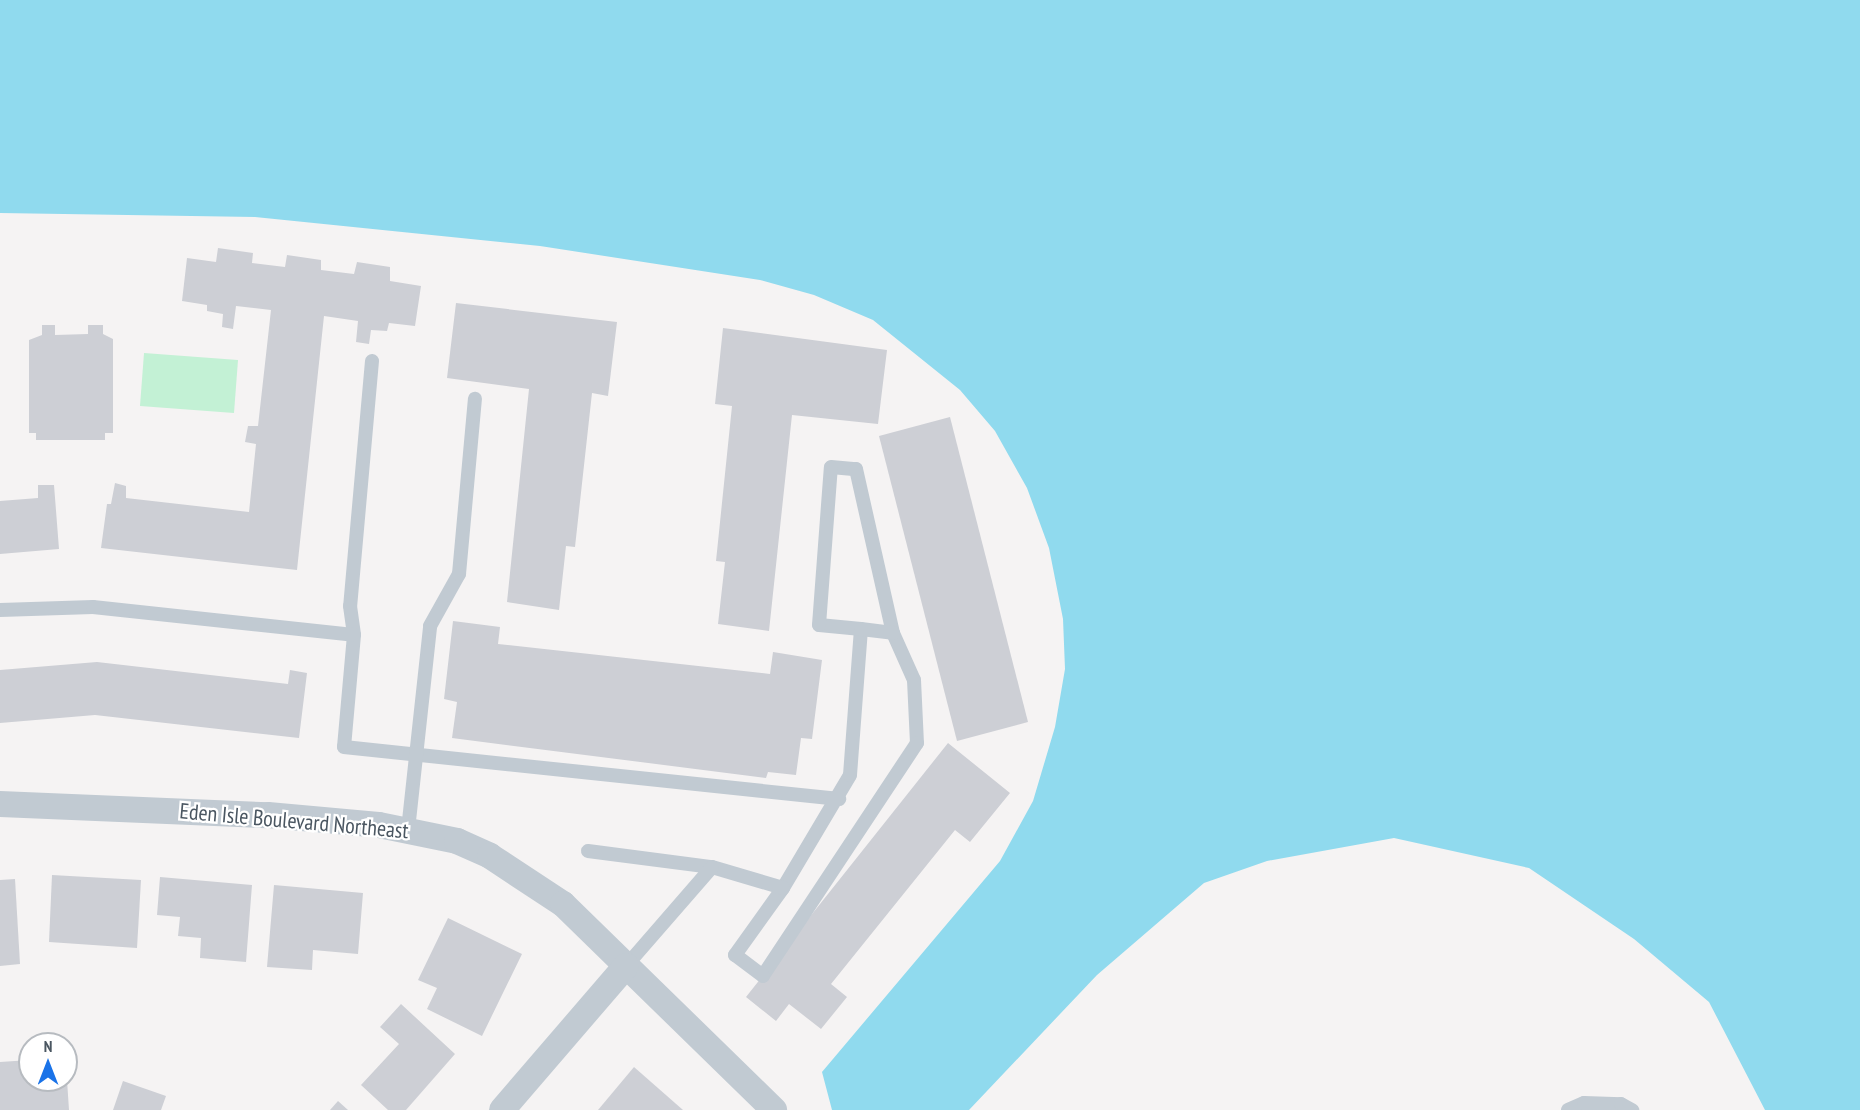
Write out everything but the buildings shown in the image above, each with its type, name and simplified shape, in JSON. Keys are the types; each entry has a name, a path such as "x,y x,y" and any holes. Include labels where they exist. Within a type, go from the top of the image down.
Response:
{"street":[{"name":"Eden Isle Boulevard Northeast","path":"0,804 257,814 408,830 457,841 534,883 563,904 774,1110"},
{"path":"502,1110 626,966"}],"lane":[{"path":"372,361 350,606 354,635 344,747 413,757 839,799"},
{"path":"408,830 413,757 430,626 459,574 474,399"},
{"path":"861,629 850,775 839,799 783,888 735,955 763,976 917,743 914,680 893,633 856,469 831,467 819,625 861,629 893,633"},
{"path":"0,610 93,607 354,635"},
{"path":"588,851 712,867 783,888"},
{"path":"626,966 712,867"},
{"path":"1568,1110 1584,1103 1621,1104 1632,1110"}],"green space":[{"path":"144,353 238,360 234,413 140,406"}],"water":[{"path":"0,0 1860,0 1860,1110 1765,1110 1709,1002 1634,939 1529,868 1394,838 1267,861 1204,883 1097,975 969,1110 832,1110 822,1072 1000,861 1033,801 1055,727 1065,669 1063,619 1049,548 1027,488 995,431 960,390 873,320 814,295 760,280 540,246 255,217 0,213"}]}
